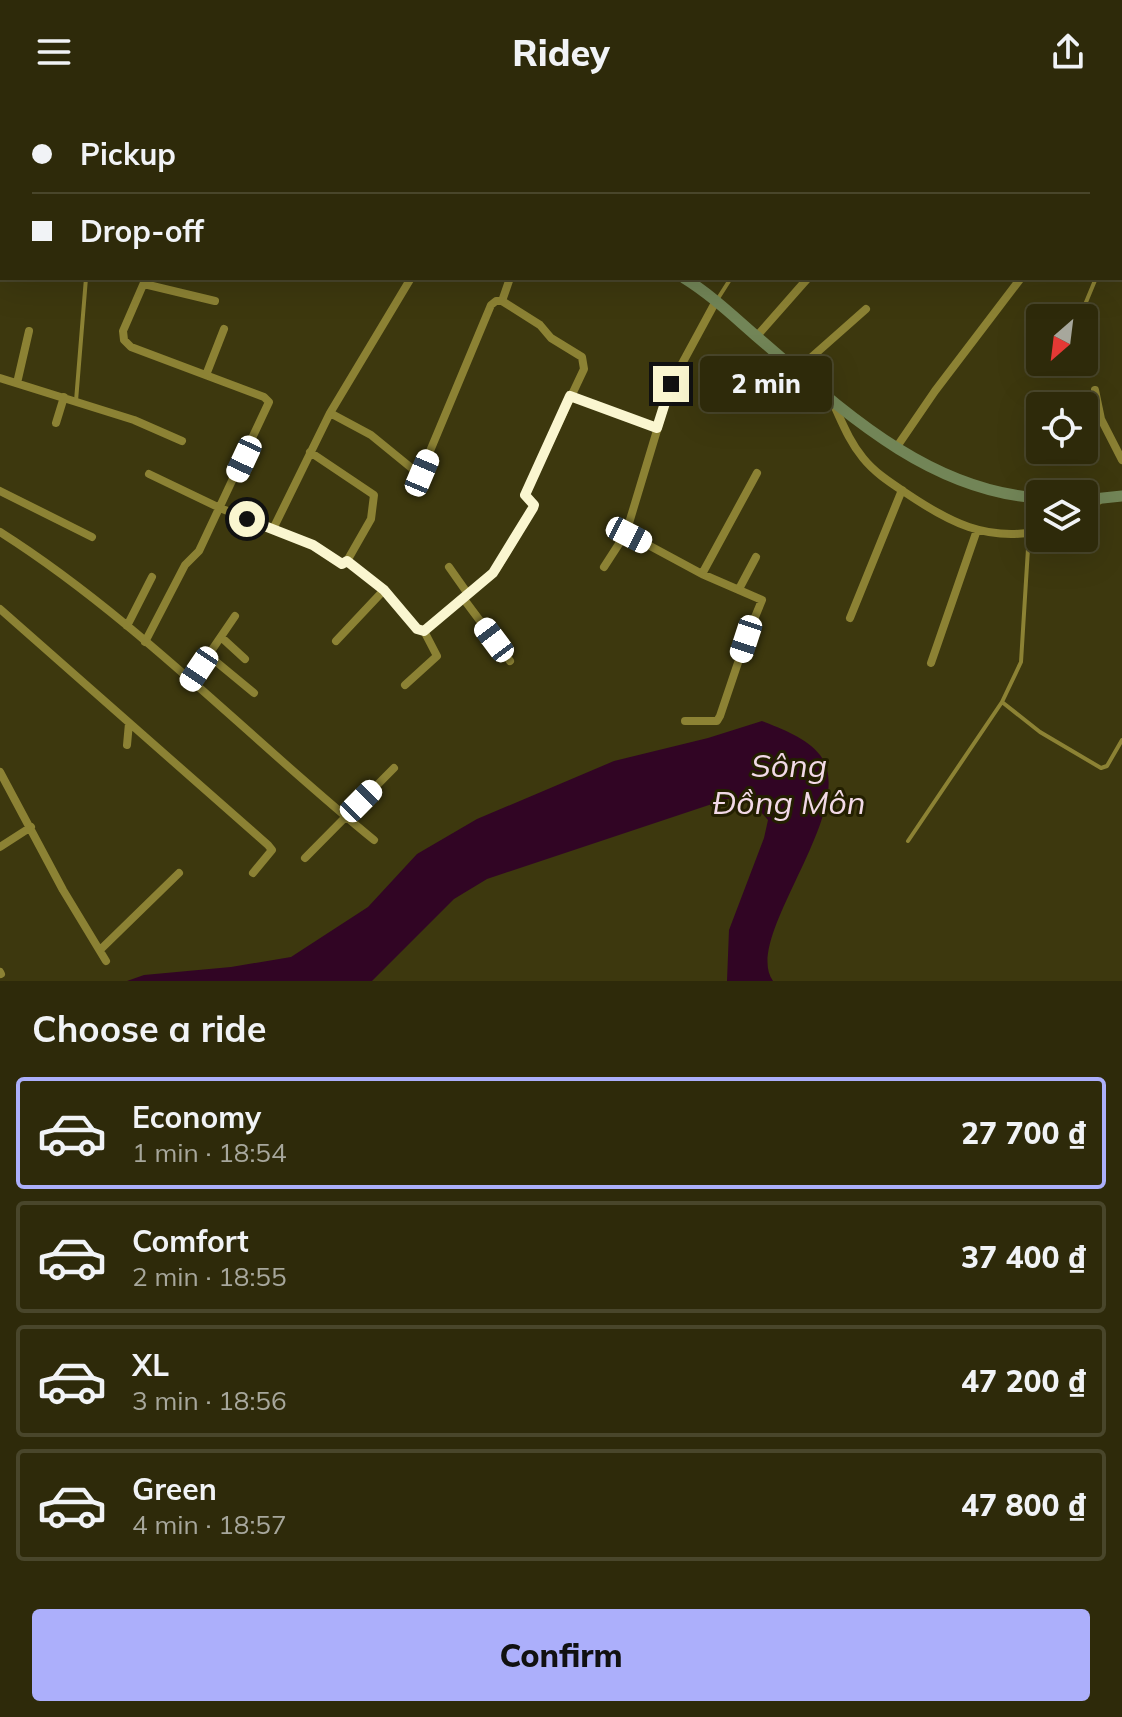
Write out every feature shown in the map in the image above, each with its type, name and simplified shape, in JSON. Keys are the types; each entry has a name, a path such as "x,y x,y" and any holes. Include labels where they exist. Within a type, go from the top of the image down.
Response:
{"main road":[{"path":"687,280 896,448 957,481 1026,497"},
{"path":"1098,498 1122,496"}],"street":[{"path":"273,529 330,413 410,280"},
{"path":"502,301 509,280"},
{"path":"757,336 806,280"},
{"path":"896,448 1019,280"},
{"path":"145,642 187,562 196,556 269,402 264,397 131,347 124,340 123,331 145,281 215,301"},
{"path":"330,413 371,435 420,475 491,305 496,301 502,301 540,325 551,338 584,360 584,369 525,495 534,505 533,508 496,570 424,631"},
{"path":"604,567 626,533 676,373 716,301"},
{"path":"797,370 866,309"},
{"path":"206,375 224,329"},
{"path":"17,383 29,331"},
{"path":"0,378 134,420 182,441"},
{"path":"1095,390 1101,419 1122,460"},
{"path":"570,396 657,428"},
{"path":"56,423 64,397"},
{"path":"831,398 848,436 863,459 879,475 937,514 961,526 994,534 1026,533"},
{"path":"149,474 220,508 313,545 342,564 347,561 371,519 374,495 310,452"},
{"path":"702,574 757,473"},
{"path":"850,618 902,490"},
{"path":"0,491 92,537"},
{"path":"1098,501 1102,498"},
{"path":"931,663 977,530"},
{"path":"0,532 127,626 374,840"},
{"path":"626,533 702,574 762,600 720,716 711,722 685,721"},
{"path":"739,589 756,557"},
{"path":"347,561 384,590 417,629 424,631 437,656 405,685"},
{"path":"449,567 510,661"},
{"path":"127,626 152,577"},
{"path":"336,641 384,590"},
{"path":"0,609 268,845 272,850 270,856 253,873"},
{"path":"190,682 235,616"},
{"path":"221,637 245,659"},
{"path":"208,655 254,693"},
{"path":"127,745 129,723"},
{"path":"305,858 394,768"},
{"path":"0,772 63,890 106,961"},
{"path":"0,847 31,827"},
{"path":"100,950 179,873"}],"lane":[{"path":"76,401 86,280"},
{"path":"716,301 730,280"},
{"path":"1085,304 1095,280"},
{"path":"908,841 1002,702 1021,662 1028,552"},
{"path":"1002,702 1040,732 1101,768 1107,766 1122,740"}],"water":[{"name":"Sông Đồng Môn","path":"762,721 794,735 815,749 828,778 825,807 815,838 773,935 768,961 773,981 727,981 729,930 768,820 751,801 727,799 487,879 454,899 372,981 127,981 144,975 231,967 291,957 368,907 417,854 477,819 614,761"}],"route":[{"path":"247,519 313,545 342,564 347,561 379,585 421,632 496,570 533,508 534,505 525,495 570,396 657,428 671,384"}]}
